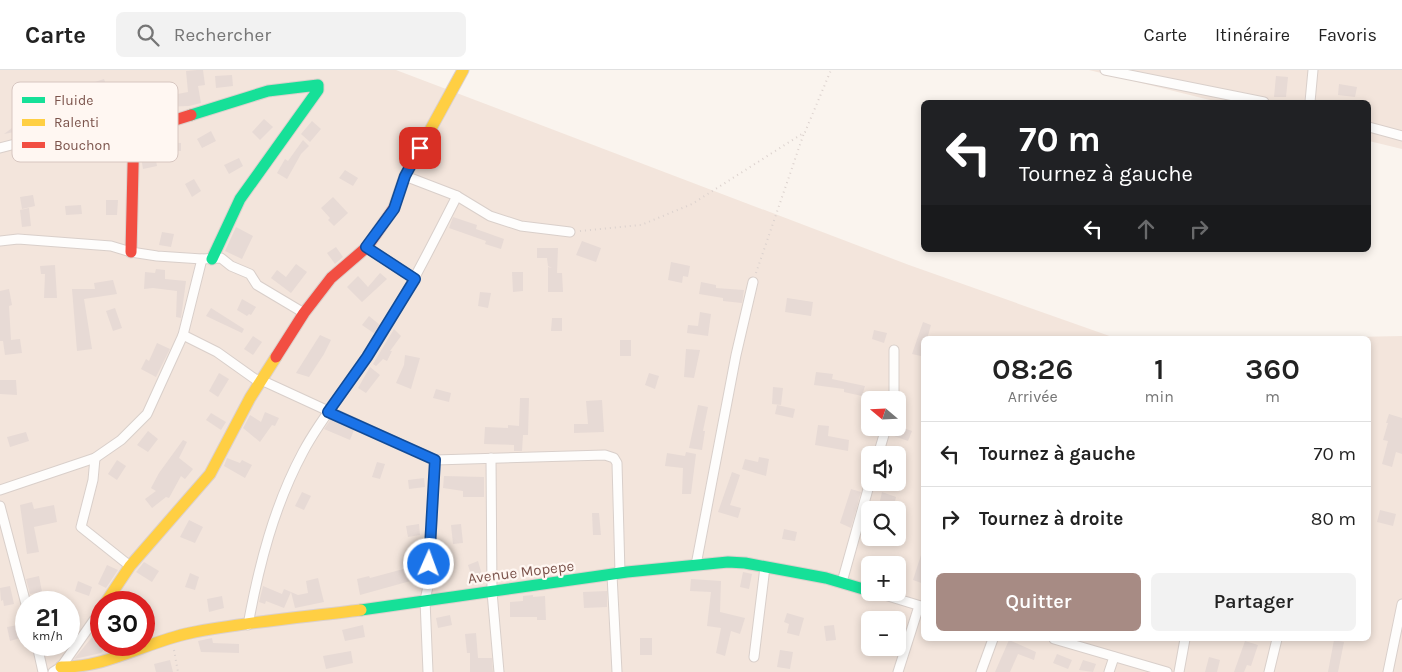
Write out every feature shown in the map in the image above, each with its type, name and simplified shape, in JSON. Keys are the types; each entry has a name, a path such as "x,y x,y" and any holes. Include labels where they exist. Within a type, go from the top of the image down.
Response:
{"street":[{"path":"113,591 130,566 210,474 261,380 304,313 331,278 366,247 394,209 405,176 463,70"},
{"path":"1105,70 1254,100"},
{"path":"1310,100 1313,70"},
{"path":"0,490 95,458 121,440 147,414 183,335 207,259 240,198 318,90 318,85 268,91 178,119"},
{"path":"1371,128 1402,136"},
{"path":"131,252 133,162"},
{"path":"405,176 457,196 490,216 522,226 570,232"},
{"path":"248,625 260,564 282,499 303,452 328,412 367,357 415,279 457,196"},
{"path":"0,241 18,238 111,246 131,252 207,259 221,258 231,266 250,274 257,285 304,313"},
{"path":"366,247 415,279"},
{"path":"696,565 736,355 753,282"},
{"path":"183,335 217,352 255,379 261,380 435,460 605,455 614,458 617,463 617,672"},
{"path":"894,350 894,391"},
{"path":"95,458 93,480 81,527 130,566"},
{"path":"492,458 492,592 499,672"},
{"path":"428,672 425,600 429,582 435,460"},
{"path":"842,582 867,491"},
{"path":"0,506 23,591"},
{"name":"Avenue Mopepe","path":"57,670 85,669 171,637 425,600 696,565 728,562 765,567 842,582 861,588"},
{"path":"754,657 765,567"},
{"path":"898,672 921,607 903,601"},
{"path":"1390,671 1402,604"},
{"path":"57,670 90,625"},
{"path":"981,672 992,641"},
{"path":"1061,641 1167,672"},
{"path":"1179,672 1185,641"},
{"path":"1270,672 1277,641"},
{"path":"39,656 42,672"},
{"path":"1109,672 1114,657"}],"path":[{"path":"753,282 805,132 831,70"},
{"path":"570,232 640,225 692,204 805,132"},
{"path":"171,637 178,672"}],"shaded area":[{"path":"0,70 396,70 909,265 1110,336 921,336 921,641 1371,641 1371,337 1402,336 1402,672 0,672"},
{"path":"1089,70 1402,70 1402,149 1371,141 1371,100 1210,100"}],"building":[{"path":"203,70 205,85 198,86 201,103 178,106 178,94 188,92 186,71"},
{"path":"232,75 233,86 216,88 215,76"},
{"path":"1276,76 1288,77 1286,97 1274,97"},
{"path":"1339,84 1357,87 1355,97 1338,95"},
{"path":"264,119 273,127 260,140 252,132"},
{"path":"312,121 321,129 310,142 301,134"},
{"path":"12,128 12,132 4,134"},
{"path":"211,131 216,141 202,148 197,139"},
{"path":"303,140 309,146 301,154 287,179 277,173 285,159 288,161"},
{"path":"178,143 181,143 181,151 178,151"},
{"path":"239,158 243,166 229,174 224,165"},
{"path":"142,162 156,162 157,166 143,169"},
{"path":"345,170 358,178 353,186 339,178"},
{"path":"194,179 201,191 192,197 185,184"},
{"path":"33,195 35,206 22,209 20,197"},
{"path":"333,197 348,213 334,226 321,208"},
{"path":"106,200 118,200 117,215 106,215"},
{"path":"81,205 82,214 66,215 65,206"},
{"path":"29,208 31,226 22,227 20,210"},
{"path":"453,217 477,225 476,229 504,239 501,249 485,244 486,241 449,228"},
{"path":"236,227 253,236 242,259 225,251"},
{"path":"162,232 174,234 171,247 159,245"},
{"path":"582,241 601,248 596,262 576,255"},
{"path":"336,247 343,257 335,264 327,253"},
{"path":"537,248 558,248 557,273 562,273 563,292 548,292 548,267 552,268 548,266 547,258 537,258"},
{"path":"671,262 690,266 688,277 683,276 682,283 668,280"},
{"path":"296,264 307,272 291,293 271,278 277,270 286,277"},
{"path":"55,265 57,298 44,298 45,274 41,274 40,266"},
{"path":"156,269 165,270 165,279 186,281 181,318 176,317 177,291 153,288 144,289 145,272 155,273"},
{"path":"512,272 523,272 523,291 513,292"},
{"path":"380,273 387,279 362,302 347,287 358,276 368,287"},
{"path":"113,280 117,294 84,299 92,349 77,351 72,289 95,289 94,283"},
{"path":"701,282 716,285 716,288 744,290 742,303 723,301 723,298 699,294"},
{"path":"9,289 12,305 9,306 11,340 20,339 22,353 5,355 3,341 0,341 0,291"},
{"path":"480,292 491,293 488,308 478,306"},
{"path":"787,298 813,302 811,316 785,312"},
{"path":"242,299 256,307 251,315 247,316 237,310"},
{"path":"115,308 122,328 113,331 106,311"},
{"path":"211,308 244,329 242,333 206,316"},
{"path":"700,312 711,314 708,336 687,333 688,325 698,326"},
{"path":"369,316 380,325 375,334 362,325"},
{"path":"552,318 562,318 562,331 551,331"},
{"path":"923,322 931,325 928,336 921,336 921,356 912,354"},
{"path":"394,329 401,336 390,351 392,351 387,361 383,359 376,366 373,364"},
{"path":"874,330 887,333 884,343 872,339"},
{"path":"320,335 331,340 324,354 309,377 296,373"},
{"path":"253,336 262,342 253,355 244,349"},
{"path":"620,340 631,340 631,356 620,356"},
{"path":"157,343 170,349 156,377 141,369 146,359 149,361"},
{"path":"686,349 700,350 694,378 684,377"},
{"path":"405,355 420,358 411,389 396,383 404,365"},
{"path":"370,367 380,375 366,393 358,388"},
{"path":"816,372 833,374 832,379 865,386 864,391 861,391 861,396 844,392 844,389 814,385"},
{"path":"219,373 229,379 218,397 209,391"},
{"path":"649,373 659,376 655,389 645,385"},
{"path":"0,380 16,380 17,395 0,394"},
{"path":"773,387 783,388 781,405 772,404"},
{"path":"436,389 451,393 449,402 433,398"},
{"path":"520,398 529,398 528,435 523,435 522,451 514,451 514,445 484,444 485,427 508,428 508,425 519,426"},
{"path":"602,400 604,432 574,433 574,424 588,424 586,401"},
{"path":"698,405 708,407 703,431 705,431 702,450 689,448"},
{"path":"777,405 795,409 793,418 775,414"},
{"path":"265,412 279,418 275,426 272,425 260,442 243,428 250,415 261,422"},
{"path":"211,413 226,422 221,430 206,420"},
{"path":"1389,414 1402,418 1402,454 1396,452 1392,467 1382,464 1388,441 1383,440"},
{"path":"331,419 354,430 350,440 324,429"},
{"path":"818,425 829,426 828,436 849,440 848,451 815,445"},
{"path":"906,429 912,431 908,441 894,436 906,436"},
{"path":"148,431 158,439 148,452 137,445"},
{"path":"26,432 29,441 10,447 7,437"},
{"path":"183,440 187,442 179,458 193,469 185,479 181,476 169,498 166,497 152,508 145,499 156,491 151,488 159,473"},
{"path":"686,452 696,454 691,494 682,494 683,468 665,466 667,453 685,456"},
{"path":"759,457 769,459 766,476 742,469 745,459 758,462"},
{"path":"227,458 240,463 242,460 252,465 245,478 224,466"},
{"path":"117,460 126,466 117,480 108,474"},
{"path":"377,462 385,464 380,479 372,477"},
{"path":"732,472 740,475 730,505 741,508 738,518 718,512"},
{"path":"444,476 484,477 484,497 463,497 463,491 443,488"},
{"path":"424,478 425,487 409,489 408,480"},
{"path":"851,489 861,492 851,528 840,523"},
{"path":"302,492 311,496 304,510 295,506"},
{"path":"882,492 896,497 895,501 880,501"},
{"path":"32,502 34,509 54,505 57,522 34,527 39,552 27,554 20,505"},
{"path":"1380,510 1396,514 1393,526 1377,522"},
{"path":"592,513 599,513 601,535 593,535"},
{"path":"189,520 203,527 195,543 180,537"},
{"path":"419,524 420,535 408,537 406,526"},
{"path":"461,524 463,543 453,544 451,525"},
{"path":"784,529 797,532 795,541 782,539"},
{"path":"921,555 921,583 913,580"},
{"path":"422,556 423,565 407,566 407,557"},
{"path":"478,561 482,575 472,578 468,565"},
{"path":"144,562 159,571 152,582 136,572"},
{"path":"107,565 118,570 106,588 98,584"},
{"path":"411,567 414,580 360,595 357,579 369,576 370,578"},
{"path":"743,572 752,574 749,589 740,587"},
{"path":"190,573 199,577 195,590 185,587"},
{"path":"39,576 42,591 29,591 26,579"},
{"path":"318,578 324,602 295,608 291,592 298,595 308,593 306,581"},
{"path":"691,579 721,581 720,612 745,618 740,634 731,631 725,656 716,653 721,628 707,626 711,592 690,591"},
{"path":"78,581 92,587 89,596 80,593 80,591 75,591"},
{"path":"10,586 14,604 4,606 3,600 1,601 0,588"},
{"path":"263,586 282,594 284,589 291,592 284,608 266,601 265,604 259,602"},
{"path":"607,591 607,607 584,608 583,592"},
{"path":"533,595 533,597 545,596 546,620 537,620 537,617 510,617 510,602 523,601 523,596"},
{"path":"222,596 224,608 209,612 207,599"},
{"path":"787,613 804,618 799,636 787,633 789,624 784,622"},
{"path":"450,615 452,625 438,628 436,618"},
{"path":"363,625 365,637 345,641 342,630"},
{"path":"834,625 836,640 826,641 824,626"},
{"path":"15,626 15,640 10,641 7,627"},
{"path":"476,633 478,658 492,658 493,672 470,672 470,653 467,653 465,634"},
{"path":"212,638 213,643 239,644 239,653 201,652 198,641"},
{"path":"640,638 652,638 652,655 640,655"},
{"path":"90,640 90,655 74,659 76,656 80,656 80,652"},
{"path":"1009,641 1036,652 1034,660 1018,654 1010,672 995,672"},
{"path":"1245,641 1258,645 1251,666 1247,665 1244,672 1234,672"},
{"path":"1334,641 1344,642 1338,672 1328,672"},
{"path":"780,650 793,652 790,669 777,667"},
{"path":"351,651 353,663 326,669 323,656"},
{"path":"1057,654 1072,660 1068,669 1053,663"},
{"path":"1209,657 1220,660 1217,672 1205,672"},
{"path":"170,660 173,672 156,672 154,664"},
{"path":"1083,660 1096,664 1093,672 1079,670"}],"traffic: fast":[{"path":"191,115 268,91 318,85 318,90 240,199 212,259"},
{"path":"361,610 627,572 728,562 745,563 826,578 861,588"}],"traffic: slow":[{"path":"394,208 405,176 463,70"},
{"path":"113,591 130,566 210,474 250,398 276,357"},
{"path":"61,667 78,666 110,659 174,637 211,629 361,610"}],"traffic: jam":[{"path":"178,119 191,115"},
{"path":"131,252 133,162"},
{"path":"276,357 304,313 331,278 367,247 394,208"}],"route":[{"path":"420,148 405,176 394,209 366,247 415,279 367,357 328,412 435,460 429,564"}]}
